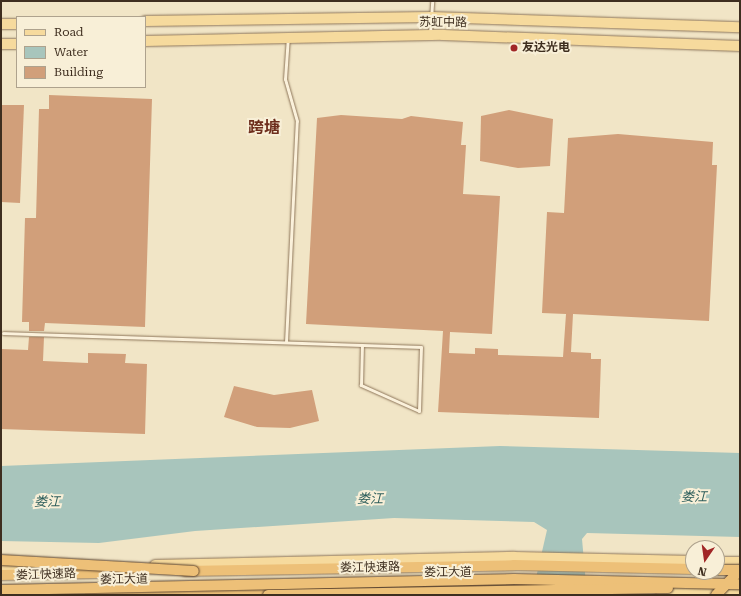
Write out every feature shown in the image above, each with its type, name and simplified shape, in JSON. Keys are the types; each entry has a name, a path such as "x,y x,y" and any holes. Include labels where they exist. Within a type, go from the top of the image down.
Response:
{"highway":[{"path":"1,560 194,571"},
{"name":"娄江快速路","path":"1,575 514,564 685,569"},
{"path":"725,570 740,570"},
{"path":"716,595 740,570"},
{"name":"娄江快速路","path":"1,590 514,579 740,584"},
{"path":"90,594 619,591 725,584"}],"main road":[{"name":"苏虹中路","path":"146,21 431,17 740,27"},
{"path":"1,24 16,24"},
{"name":"苏虹中路","path":"146,41 430,35 740,46"},
{"path":"1,44 16,44"},
{"name":"娄江大道","path":"1,568 536,557 685,561"},
{"path":"725,562 740,562"},
{"name":"娄江大道","path":"37,595 531,586 740,591"}],"lane":[{"path":"430,35 432,1"},
{"path":"286,342 297,121 286,79 288,38"},
{"path":"3,333 286,342 421,347 419,411 361,385 362,345"}],"water":[{"name":"娄江","path":"500,446 740,453 740,537 587,533 582,539 587,595 532,595 547,530 534,522 394,518 195,531 99,543 1,541 1,466"}],"building":[{"path":"49,95 152,99 145,327 45,323 44,331 29,331 29,322 22,322 25,218 36,218 39,109 49,109"},
{"path":"1,105 24,105 20,203 1,202"},
{"path":"509,110 553,119 550,166 518,168 480,161 481,116"},
{"path":"341,115 402,119 411,116 463,122 461,145 466,145 463,194 500,196 492,334 450,332 449,353 475,354 475,348 498,349 498,355 563,357 566,314 542,313 547,212 564,213 568,138 618,134 713,142 712,165 717,165 709,321 573,314 571,352 591,353 591,359 601,359 599,418 438,412 443,331 306,324 317,118"},
{"path":"29,337 44,337 43,361 88,363 88,353 126,354 125,363 147,364 145,434 1,429 1,349 28,350"},
{"path":"234,386 274,395 312,390 319,421 290,428 257,427 224,417"}],"place":[{"name":"友达光电","path":"514,48"}],"district":[{"name":"跨塘","path":"264,128"}]}
